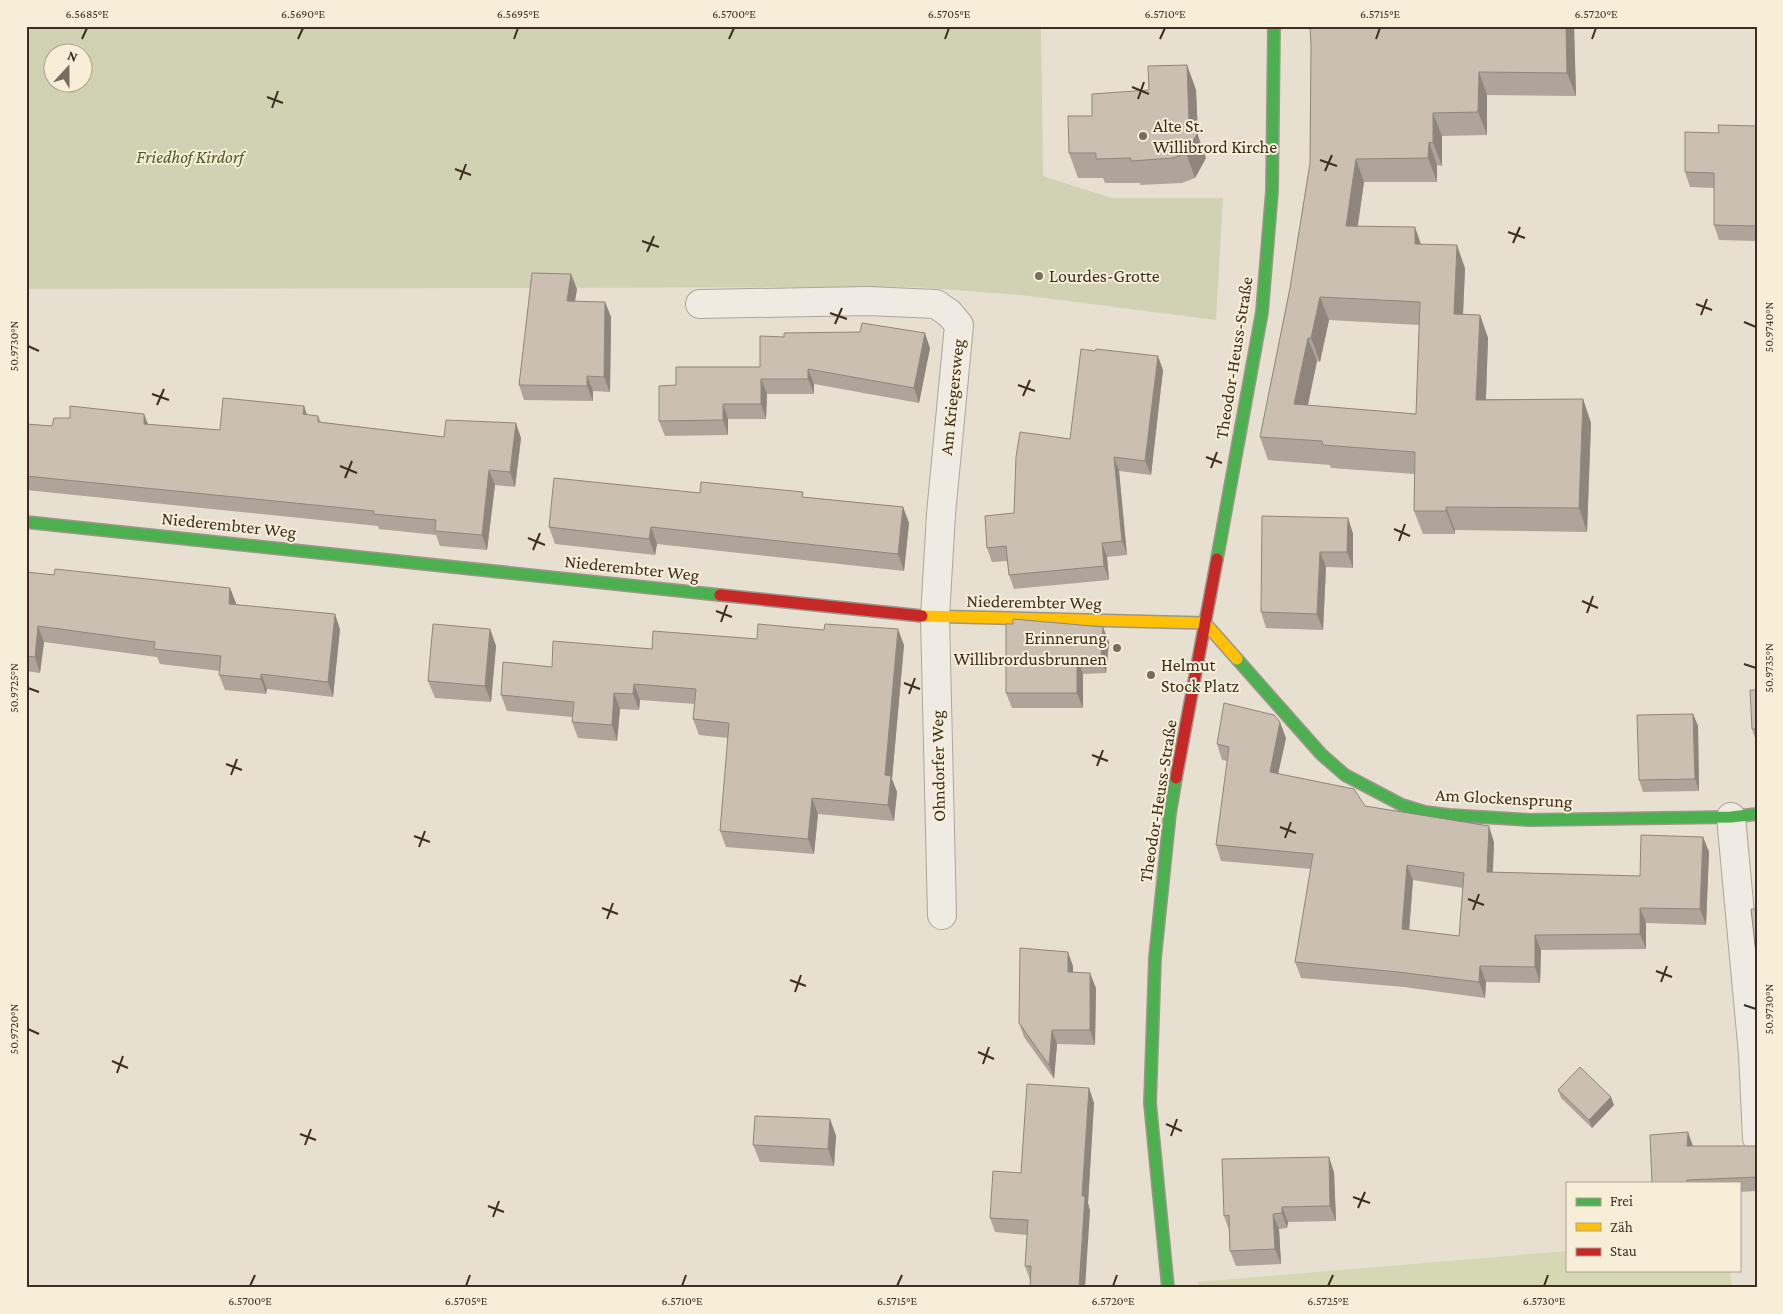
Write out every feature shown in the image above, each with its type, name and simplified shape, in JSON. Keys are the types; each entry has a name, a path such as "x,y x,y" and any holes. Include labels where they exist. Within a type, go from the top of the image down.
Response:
{"street":[{"name":"Theodor-Heuss-Straße","path":"1168,1288 1150,1103 1155,958 1170,814 1262,312 1272,191 1274,26"},
{"name":"Am Kriegersweg","path":"700,304 868,301 936,304 950,314 959,325 941,514 935,617"},
{"name":"Niederembter Weg","path":"26,522 935,617 1205,623"},
{"name":"Ohndorfer Weg","path":"935,617 942,915"},
{"name":"Am Glockensprung","path":"1205,623 1321,754 1345,775 1402,805 1425,812 1449,815 1530,820 1744,816"},
{"path":"1744,816 1757,1138"}],"green space":[{"name":"Friedhof Kirdorf","path":"26,26 1041,26 1043,176 1111,198 1223,198 1216,320 1021,295 913,287 26,289"},
{"path":"1566,1251 1566,1272 1730,1272 1732,1288 1199,1288 1198,1282"}],"building":[{"path":"1310,26 1566,26 1567,73 1479,72 1478,112 1433,113 1433,143 1429,142 1428,158 1356,159 1346,226 1415,227 1415,244 1457,245 1454,314 1480,315 1476,400 1583,399 1579,508 1446,507 1446,511 1414,511 1415,452 1323,445 1322,441 1260,437 1290,288 1310,163","holes":["1320,297 1420,302 1416,414 1294,404 1308,338 1311,338"]},
{"path":"1187,65 1189,121 1197,134 1186,153 1173,158 1131,161 1131,158 1096,159 1096,153 1069,153 1068,116 1092,116 1092,94 1149,90 1148,66"},
{"path":"1718,125 1757,126 1757,226 1714,225 1714,173 1685,172 1685,132 1719,133"},
{"path":"532,273 571,274 567,301 605,302 604,377 587,376 587,386 519,385"},
{"path":"862,323 925,333 914,388 808,369 808,379 761,379 761,404 723,404 723,420 659,421 659,386 676,385 676,367 760,367 760,336 784,337 784,333 860,332"},
{"path":"1081,349 1158,356 1145,461 1114,457 1122,541 1102,543 1104,566 1009,575 1006,546 987,548 985,516 1014,513 1016,457 1020,432 1070,439"},
{"path":"223,398 304,406 303,414 318,416 318,422 444,437 446,420 516,423 510,472 489,470 482,535 435,531 436,520 373,514 374,511 26,476 26,424 52,426 54,418 70,418 70,406 144,414 144,424 220,430"},
{"path":"554,478 700,493 701,482 803,492 802,497 903,507 898,554 651,527 649,539 549,527"},
{"path":"1262,516 1348,518 1347,552 1320,552 1317,614 1261,612"},
{"path":"55,569 230,588 229,604 335,614 328,682 261,674 261,679 219,675 221,656 154,649 155,642 38,626 35,657 26,656 26,572 54,575"},
{"path":"1013,619 1103,627 1101,657 1077,658 1077,693 1006,693 1006,624 1013,624"},
{"path":"433,624 490,629 485,686 428,681"},
{"path":"758,624 824,630 825,624 898,629 885,775 891,776 888,805 812,798 808,839 720,831 729,723 693,719 696,689 634,684 633,694 614,693 612,725 572,722 574,702 501,695 503,662 552,667 553,641 652,649 653,631 757,639"},
{"path":"1750,690 1757,690 1757,729 1752,729"},
{"path":"1224,703 1274,715 1280,722 1270,772 1354,789 1365,806 1489,826 1487,872 1640,876 1641,835 1703,837 1700,909 1640,908 1640,934 1535,935 1535,967 1480,966 1479,982 1295,962 1313,854 1216,845 1229,747 1217,744","holes":["1407,865 1464,873 1459,936 1402,929"]},
{"path":"1693,714 1695,779 1639,780 1637,715"},
{"path":"1751,909 1757,909 1757,963"},
{"path":"1020,948 1068,952 1068,972 1090,973 1090,1030 1052,1030 1049,1065 1019,1023"},
{"path":"1580,1067 1611,1097 1589,1120 1558,1090"},
{"path":"1027,1084 1089,1088 1082,1196 1085,1196 1079,1288 1030,1288 1031,1266 1025,1266 1028,1220 990,1218 993,1171 1021,1173"},
{"path":"755,1116 830,1119 828,1149 753,1145"},
{"path":"1688,1132 1687,1146 1757,1146 1757,1177 1687,1180 1687,1182 1652,1182 1650,1135"},
{"path":"1329,1157 1330,1206 1282,1207 1282,1213 1273,1214 1275,1249 1230,1251 1229,1215 1224,1216 1222,1159"}],"traffic: fast":[{"path":"1217,559 1262,312 1272,191 1274,26"},
{"path":"26,522 720,595"},
{"path":"1237,659 1321,754 1345,775 1402,805 1425,812 1530,820 1731,817 1757,814"},
{"path":"1168,1288 1150,1103 1155,958 1170,813 1176,778"}],"traffic: slow":[{"path":"922,616 1205,623 1237,659"}],"traffic: jam":[{"path":"1176,778 1217,559"},
{"path":"720,595 922,616"}],"place":[{"name":"Alte St. Willibrord Kirche","path":"1143,136"},
{"name":"Lourdes-Grotte","path":"1039,276"},
{"name":"Erinnerung Willibrordusbrunnen","path":"1117,648"},
{"name":"Helmut Stock Platz","path":"1151,675"}]}
